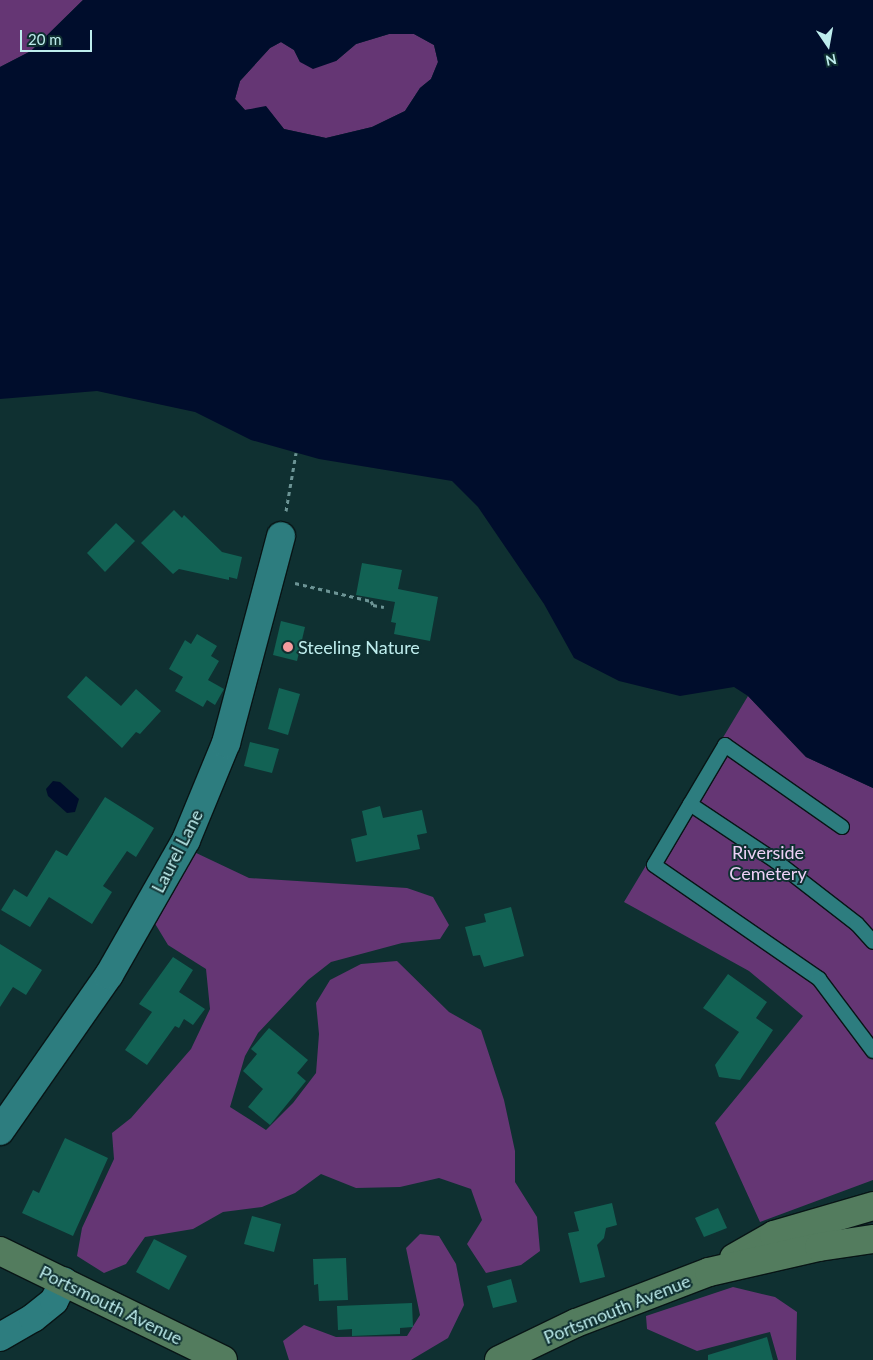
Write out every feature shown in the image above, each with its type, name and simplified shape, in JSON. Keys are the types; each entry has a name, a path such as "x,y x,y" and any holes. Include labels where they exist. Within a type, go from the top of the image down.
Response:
{"main road":[{"name":"Portsmouth Avenue","path":"499,1360 576,1323 709,1272 774,1236 873,1206"},
{"name":"Portsmouth Avenue","path":"709,1272 819,1247 873,1239"},
{"name":"Portsmouth Avenue","path":"0,1251 222,1360"}],"street":[{"name":"Laurel Lane","path":"0,1131 109,975 186,840 226,743 281,536"},
{"path":"0,1337 33,1318 54,1301 64,1281"}],"lane":[{"path":"842,827 726,745 654,865 820,979 873,1051"},
{"path":"690,804 776,862 857,924 873,942"}],"path":[{"path":"281,536 296,452"},
{"path":"270,578 371,601 373,605 384,607"}],"green space":[{"path":"0,0 83,0 31,51 0,67"},
{"path":"389,34 414,34 434,45 438,62 431,79 420,88 405,111 372,127 326,138 284,129 266,107 245,110 235,99 240,81 270,48 281,42 294,50 300,62 336,61 356,44"},
{"name":"Riverside Cemetery","path":"748,696 806,757 873,788 873,1180 760,1222 715,1123 803,1016 749,971 624,902"},
{"path":"192,851 249,878 407,888 433,897 449,925 440,939 402,943 331,962 308,980 258,1033 245,1056 230,1107 266,1130 293,1103 316,1073 319,1034 316,1003 330,980 361,964 397,961 449,1012 481,1030 504,1100 515,1151 515,1182 537,1217 540,1251 521,1265 486,1273 467,1244 482,1220 471,1189 439,1178 400,1187 356,1188 321,1174 295,1193 262,1207 223,1212 193,1229 145,1237 126,1264 104,1273 77,1256 82,1228 114,1159 112,1133 131,1118 191,1049 210,1009 206,969 168,945 151,917"},
{"path":"420,1234 439,1236 456,1264 464,1305 448,1338 411,1360 289,1360 283,1341 304,1325 336,1337 407,1336 420,1315 406,1248"},
{"path":"733,1287 775,1297 797,1312 796,1360 778,1360 770,1332 697,1351 647,1329 646,1316"}],"water":[{"path":"83,0 873,0 873,788 806,757 748,696 734,687 680,696 619,681 574,658 544,604 478,507 452,481 319,459 251,440 195,412 97,391 0,399 0,67 31,51","holes":["389,34 414,34 434,45 438,62 431,79 420,88 405,111 372,127 326,138 284,129 266,106 245,110 235,99 240,81 270,48 281,42 294,50 300,62 313,69 336,61 356,44"]},
{"path":"53,781 60,782 79,799 75,812 67,813 48,796 46,789"}],"building":[{"path":"174,510 182,518 184,515 222,552 242,557 237,579 229,577 229,580 179,569 173,574 141,543"},
{"path":"116,523 135,541 105,572 87,553"},
{"path":"362,563 402,570 398,589 438,597 430,641 394,634 396,623 391,622 395,602 356,595"},
{"name":"Steeling Nature","path":"281,621 305,627 297,661 273,655"},
{"path":"197,634 217,646 211,656 219,661 208,680 224,689 215,705 207,700 203,707 175,691 183,677 169,669 185,640 191,644"},
{"path":"86,676 121,706 136,689 161,711 140,734 136,732 122,748 67,697"},
{"path":"279,688 300,694 288,735 268,729"},
{"path":"250,742 279,749 272,773 244,766"},
{"path":"105,797 154,828 136,857 127,851 103,886 112,892 92,924 49,897 30,927 1,910 14,889 27,897 56,850 67,856"},
{"path":"380,806 383,818 422,810 427,833 417,835 420,849 356,862 351,839 367,835 362,811"},
{"path":"511,907 524,956 484,967 480,955 473,956 465,927 486,922 484,914"},
{"path":"0,944 42,970 26,995 13,987 0,1007"},
{"path":"173,957 193,970 179,992 205,1009 193,1025 184,1019 179,1028 175,1026 147,1065 125,1050 152,1012 139,1004"},
{"path":"728,974 767,1002 756,1018 773,1030 740,1080 719,1077 715,1065 739,1032 703,1008"},
{"path":"269,1028 308,1060 297,1073 306,1081 270,1125 248,1107 263,1089 243,1071 257,1054 251,1049"},
{"path":"65,1138 108,1158 73,1236 22,1213 33,1190 39,1193"},
{"path":"612,1203 617,1225 606,1228 604,1238 597,1245 605,1277 580,1283 568,1233 579,1231 574,1212"},
{"path":"718,1208 727,1228 704,1237 695,1218"},
{"path":"252,1216 281,1224 274,1252 244,1244"},
{"path":"154,1239 187,1256 169,1290 136,1272"},
{"path":"346,1258 348,1300 319,1301 318,1284 314,1285 313,1259"},
{"path":"511,1279 517,1302 493,1308 487,1286"},
{"path":"412,1303 413,1327 400,1328 400,1334 352,1336 352,1329 338,1330 337,1306"},
{"path":"767,1337 773,1360 708,1360 708,1355"}],"place":[{"name":"Steeling Nature","path":"288,647"}]}
